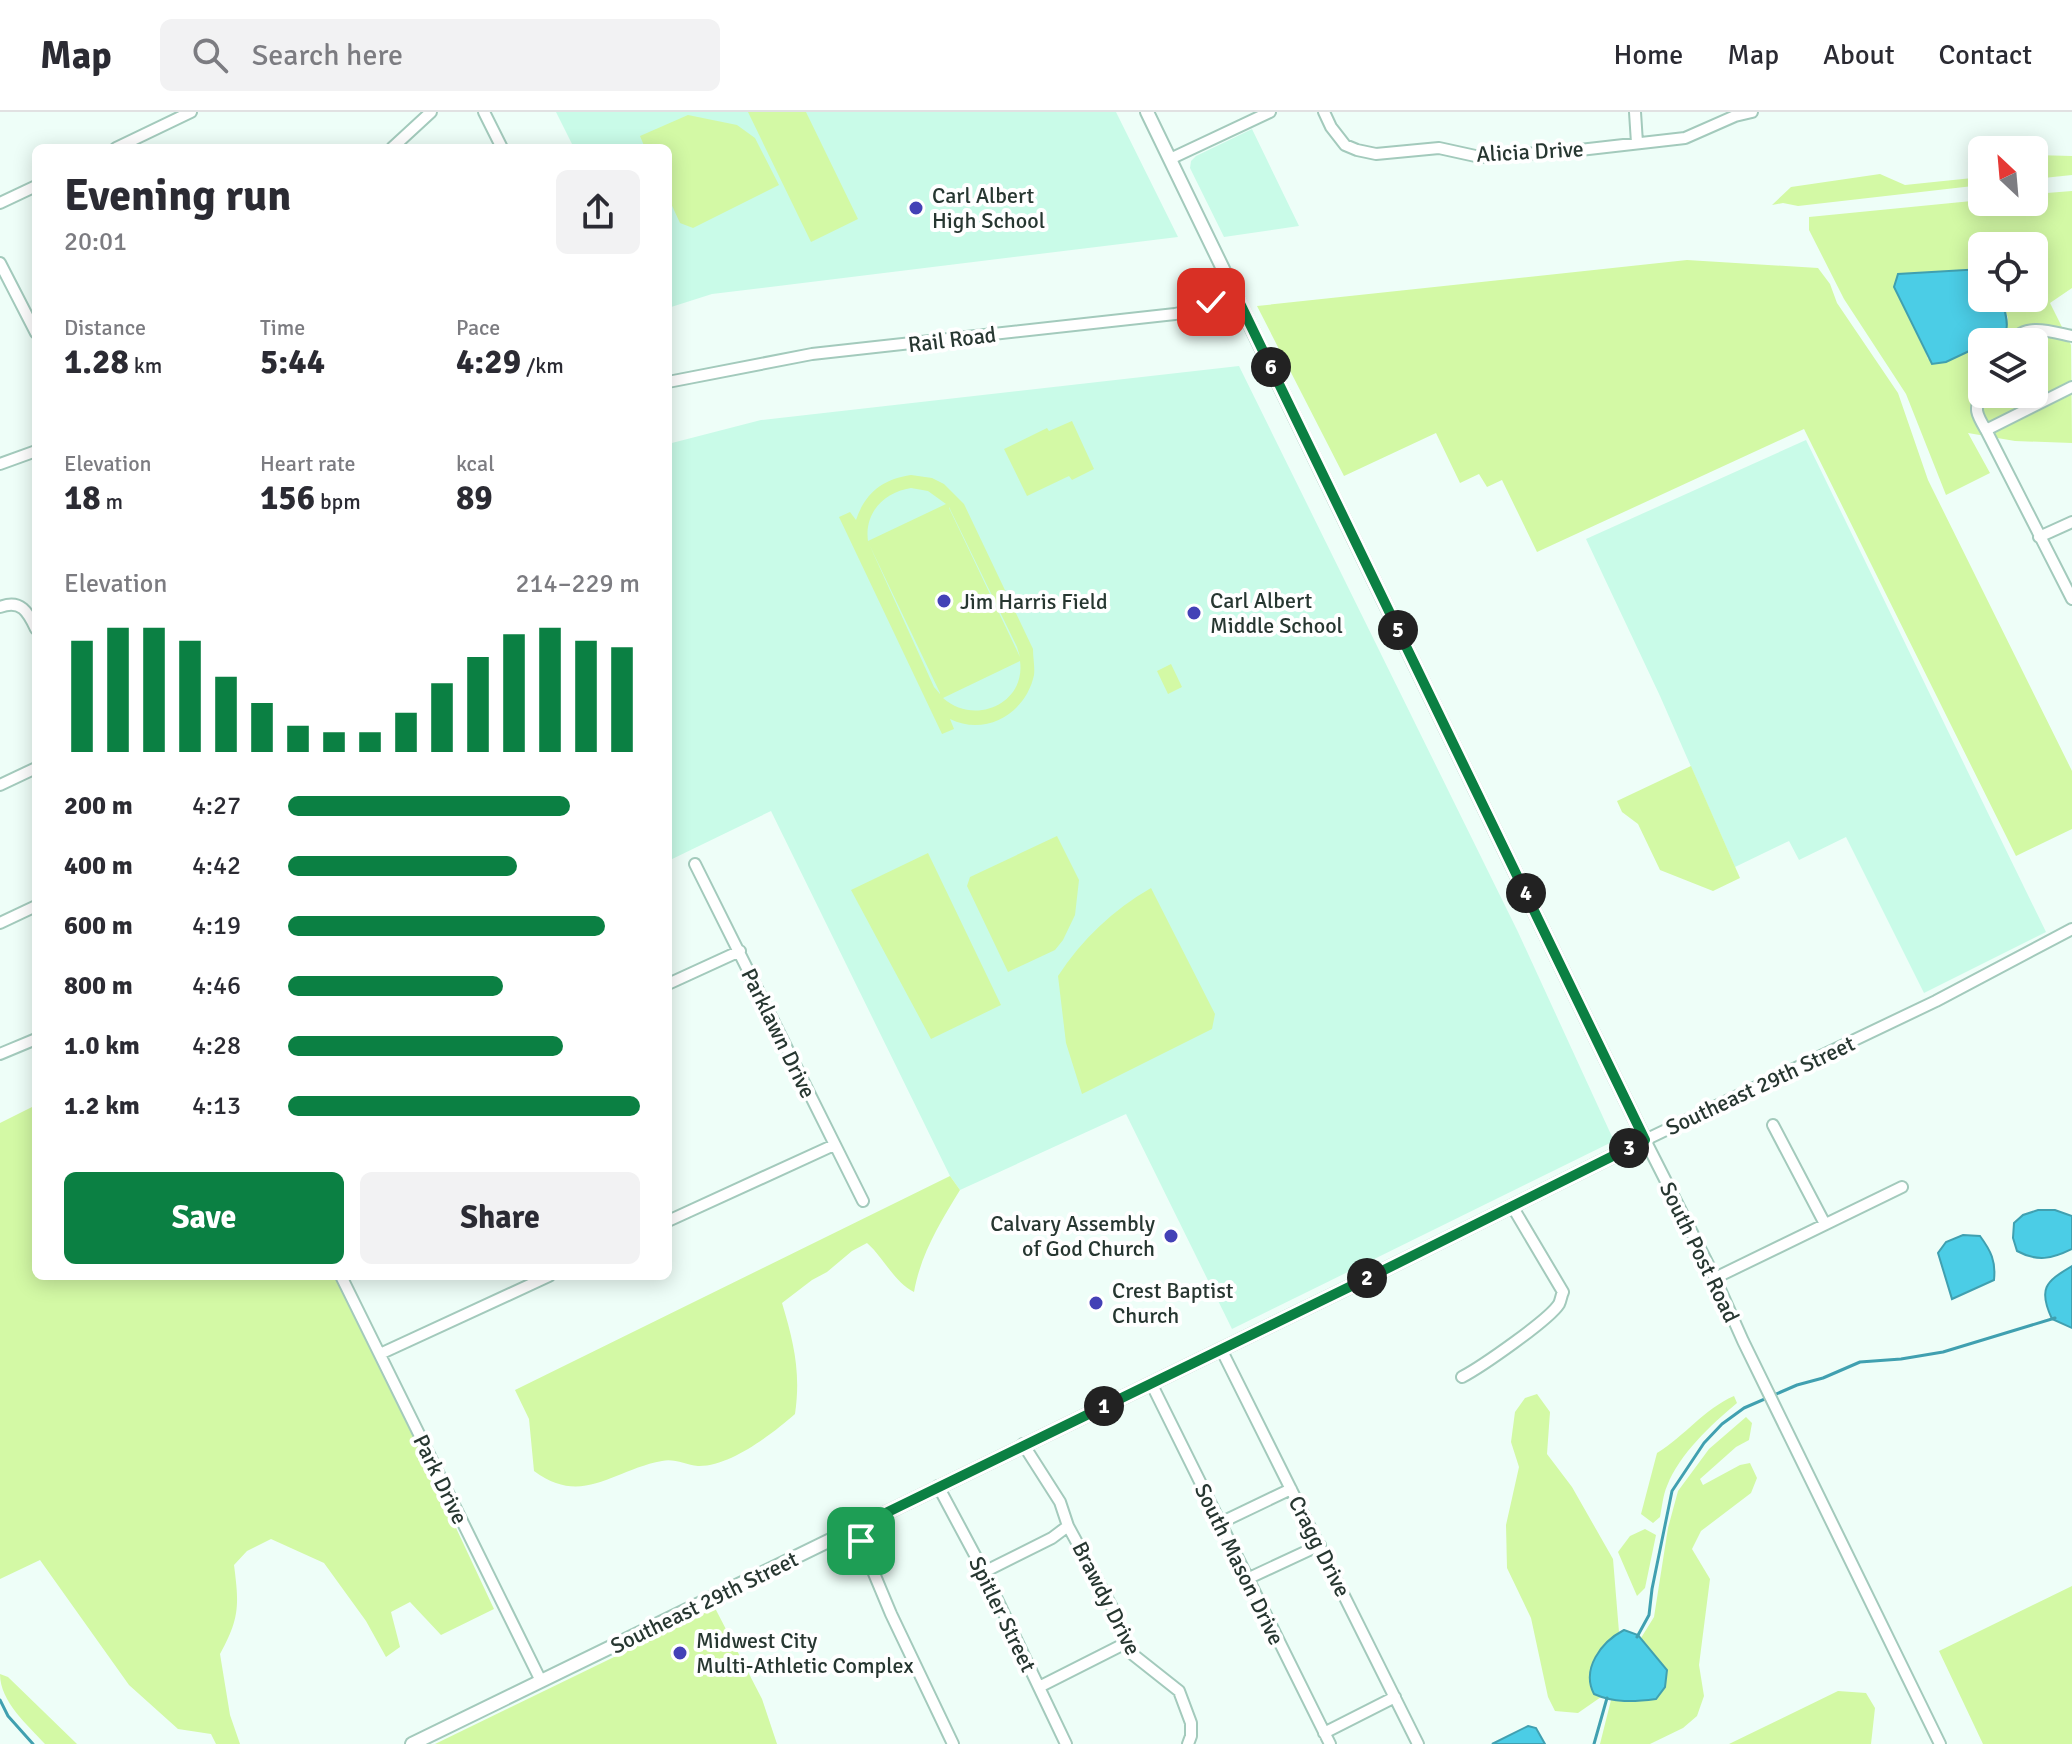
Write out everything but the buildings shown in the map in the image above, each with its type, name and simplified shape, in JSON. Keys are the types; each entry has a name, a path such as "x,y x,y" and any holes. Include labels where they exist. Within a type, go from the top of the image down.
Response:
{"main road":[{"name":"South Post Road","path":"1147,112 1645,1140"},
{"name":"Southeast 29th Street","path":"412,1744 1645,1140"}],"street":[{"path":"124,144 191,112"},
{"path":"396,144 431,112"},
{"path":"484,112 500,144"},
{"path":"1170,159 1270,112"},
{"name":"Alicia Drive","path":"1324,112 1345,145 1357,150 1376,154 1439,148 1480,157 1685,138 1752,112"},
{"path":"1635,112 1637,143"},
{"path":"0,203 32,188"},
{"path":"0,263 32,324"},
{"name":"Rail Road","path":"672,381 812,354 1175,314 1193,310 1234,291"},
{"path":"2048,333 2072,336"},
{"path":"1986,430 2072,387"},
{"path":"1976,408 2072,599"},
{"path":"0,464 32,452"},
{"path":"2039,537 2072,522"},
{"path":"0,607 21,605 32,620"},
{"path":"0,785 32,770"},
{"name":"Parklawn Drive","path":"695,864 863,1201"},
{"path":"0,923 32,908"},
{"name":"Southeast 29th Street","path":"1645,1140 1936,1001 2072,929"},
{"path":"672,982 740,951"},
{"path":"0,1054 32,1041"},
{"path":"1773,1125 1825,1224"},
{"name":"South Post Road","path":"1645,1140 1940,1744"},
{"path":"672,1219 834,1145"},
{"path":"1715,1278 1902,1187"},
{"path":"1462,1377 1481,1367 1542,1320 1559,1304 1563,1292 1512,1206"},
{"name":"Park Drive","path":"343,1280 541,1681"},
{"path":"380,1354 540,1280"},
{"name":"Cragg Drive","path":"1221,1349 1418,1744"},
{"name":"South Mason Drive","path":"1151,1383 1330,1744"},
{"name":"Brawdy Drive","path":"1023,1444 1060,1502 1068,1526 1113,1609 1126,1643 1140,1662 1179,1691 1191,1723 1188,1744"},
{"name":"Spitler Street","path":"938,1486 984,1572 1066,1744"},
{"path":"1220,1523 1291,1489"},
{"path":"984,1572 1052,1538 1068,1526"},
{"path":"855,1528 891,1614 953,1744"},
{"path":"1247,1579 1320,1545"},
{"path":"1039,1687 1126,1643"},
{"path":"1324,1733 1395,1697"}],"shaded area":[{"name":"Carl Albert High School","path":"556,112 1116,112 1178,237 712,294 672,307 672,144 572,144"},
{"path":"1252,129 1299,226 1224,237 1190,168 1191,161"},
{"path":"1239,366 1518,932 1614,1141 1232,1329 1126,1114 960,1190 950,1176 771,811 672,859 672,443 761,420"},
{"path":"1806,440 2046,932 1924,993 1846,837 1799,860 1789,841 1735,867 1660,696 1586,539"}],"green space":[{"path":"748,112 806,112 858,219 811,242"},
{"path":"688,115 737,125 755,138 779,185 693,228 680,223 672,206 672,144 643,144 640,136"},
{"path":"2048,155 2072,156 2072,175 2048,178"},
{"path":"1880,174 1905,185 1968,178 1968,187 1798,206 1783,203 1772,205 1791,187"},
{"path":"2072,191 2072,288 2050,303 2071,345 2072,443 2015,441 1968,433 1990,473 1946,495 1906,394 1844,299 1809,230 1809,217 1968,201 1968,216 2048,216 2048,193","holes":["1968,232 2048,232 2048,312 2006,312 2005,328 2048,328 2048,408 1968,408 1968,351 1928,359 1897,274 1968,270"]},
{"path":"1687,260 1818,268 1830,284 1837,303 1898,393 1928,480 2072,771 2072,829 2016,856 1804,429 1537,552 1502,480 1487,487 1479,474 1460,483 1436,433 1344,476 1257,306"},
{"path":"1072,421 1094,469 1072,480 1069,476 1027,496 1004,449 1047,428 1049,431"},
{"name":"Jim Harris Field","path":"911,475 932,478 944,484 964,504 1033,649 1034,675 1030,689 1013,710 990,723 977,725 950,719 954,729 942,734 839,517 850,512 856,520 864,502 876,489 892,480","holes":["901,490 928,491 946,504 868,541 869,521 873,513 884,499","949,507 1017,647 1020,657","869,544 940,694 934,687","1020,661 1020,676 1015,689 995,706 969,710 943,698"]},
{"path":"1171,664 1182,687 1168,694 1157,671"},
{"path":"1691,766 1740,878 1713,891 1660,870 1638,824 1622,812 1617,801"},
{"path":"1057,836 1079,880 1075,915 1055,950 1008,972 967,886 970,877"},
{"path":"928,853 1001,1005 931,1039 851,890"},
{"path":"1151,888 1215,1014 1212,1029 1082,1094 1066,1043 1058,976 1099,926"},
{"path":"32,1107 32,1280 340,1280 494,1609 441,1635 410,1602 391,1612 400,1647 386,1657 366,1621 324,1563 271,1539 247,1551 234,1565 237,1590 235,1620 220,1654 230,1715 240,1744 216,1744 211,1734 178,1729 129,1685 40,1560 0,1579 0,1123"},
{"path":"950,1176 960,1190 926,1251 914,1292 901,1282 867,1243 782,1303 795,1358 795,1414 763,1440 737,1455 710,1465 662,1461 583,1486 568,1486 534,1471 529,1419 515,1390"},
{"path":"1537,1394 1550,1412 1547,1454 1572,1487 1613,1559 1619,1632 1599,1652 1594,1694 1601,1697 1578,1713 1555,1711 1548,1697 1531,1618 1507,1568 1506,1525 1519,1467 1511,1442 1515,1412 1525,1398"},
{"path":"1734,1396 1737,1403 1707,1430 1680,1462 1666,1490 1660,1517 1653,1523 1641,1514 1657,1453 1713,1408"},
{"path":"1746,1417 1752,1423 1749,1440 1736,1447 1700,1479 1703,1485 1740,1465 1750,1463 1757,1478 1751,1493 1701,1531 1692,1549 1710,1579 1699,1665 1704,1696 1697,1716 1683,1728 1650,1744 1600,1744 1611,1700 1633,1702 1667,1670 1641,1638 1654,1617 1668,1528 1678,1491 1709,1449"},
{"path":"1645,1529 1656,1535 1645,1588 1637,1596 1618,1552 1630,1536"},
{"path":"2072,1586 2072,1744 1983,1744 1939,1651"},
{"name":"Midwest City Multi-Athletic Complex","path":"715,1608 762,1699 777,1744 435,1744"},
{"path":"0,1674 8,1677 77,1744 45,1744 10,1703"},
{"path":"1838,1691 1866,1693 1875,1708 1871,1744 1729,1744"}],"water":[{"path":"1968,270 1968,312 2005,312 2006,328 1968,328 1968,352 1946,362 1932,364 1894,287 1898,274"},
{"path":"2038,1210 2055,1210 2072,1216 2072,1249 2044,1258 2017,1251 2013,1238 2014,1223 2023,1215"},
{"path":"1963,1235 1980,1236 1984,1241 1993,1262 1994,1280 1952,1299 1938,1253 1946,1242"},
{"path":"2072,1266 2072,1328 2052,1319 2045,1293 2050,1282"},
{"path":"1624,1630 1638,1635 1667,1670 1665,1687 1656,1699 1624,1701 1594,1694 1590,1675 1596,1657 1608,1642"},
{"path":"1528,1726 1536,1728 1545,1744 1492,1744"}],"waterway":[{"path":"1637,1637 1649,1615 1672,1491 1704,1443 1722,1424 1744,1408 1860,1362 1943,1352 2055,1318"},
{"path":"1594,1744 1607,1698"},
{"path":"0,1700 8,1716 33,1744"}],"place":[{"name":"Carl Albert High School","path":"916,208"},
{"name":"Jim Harris Field","path":"944,601"},
{"name":"Carl Albert Middle School","path":"1194,613"},
{"name":"Calvary Assembly of God Church","path":"1171,1236"},
{"name":"Crest Baptist Church","path":"1096,1303"},
{"name":"Midwest City Multi-Athletic Complex","path":"680,1653"}],"route":[{"path":"861,1541 855,1528 1645,1140 1234,291 1211,302"}]}
